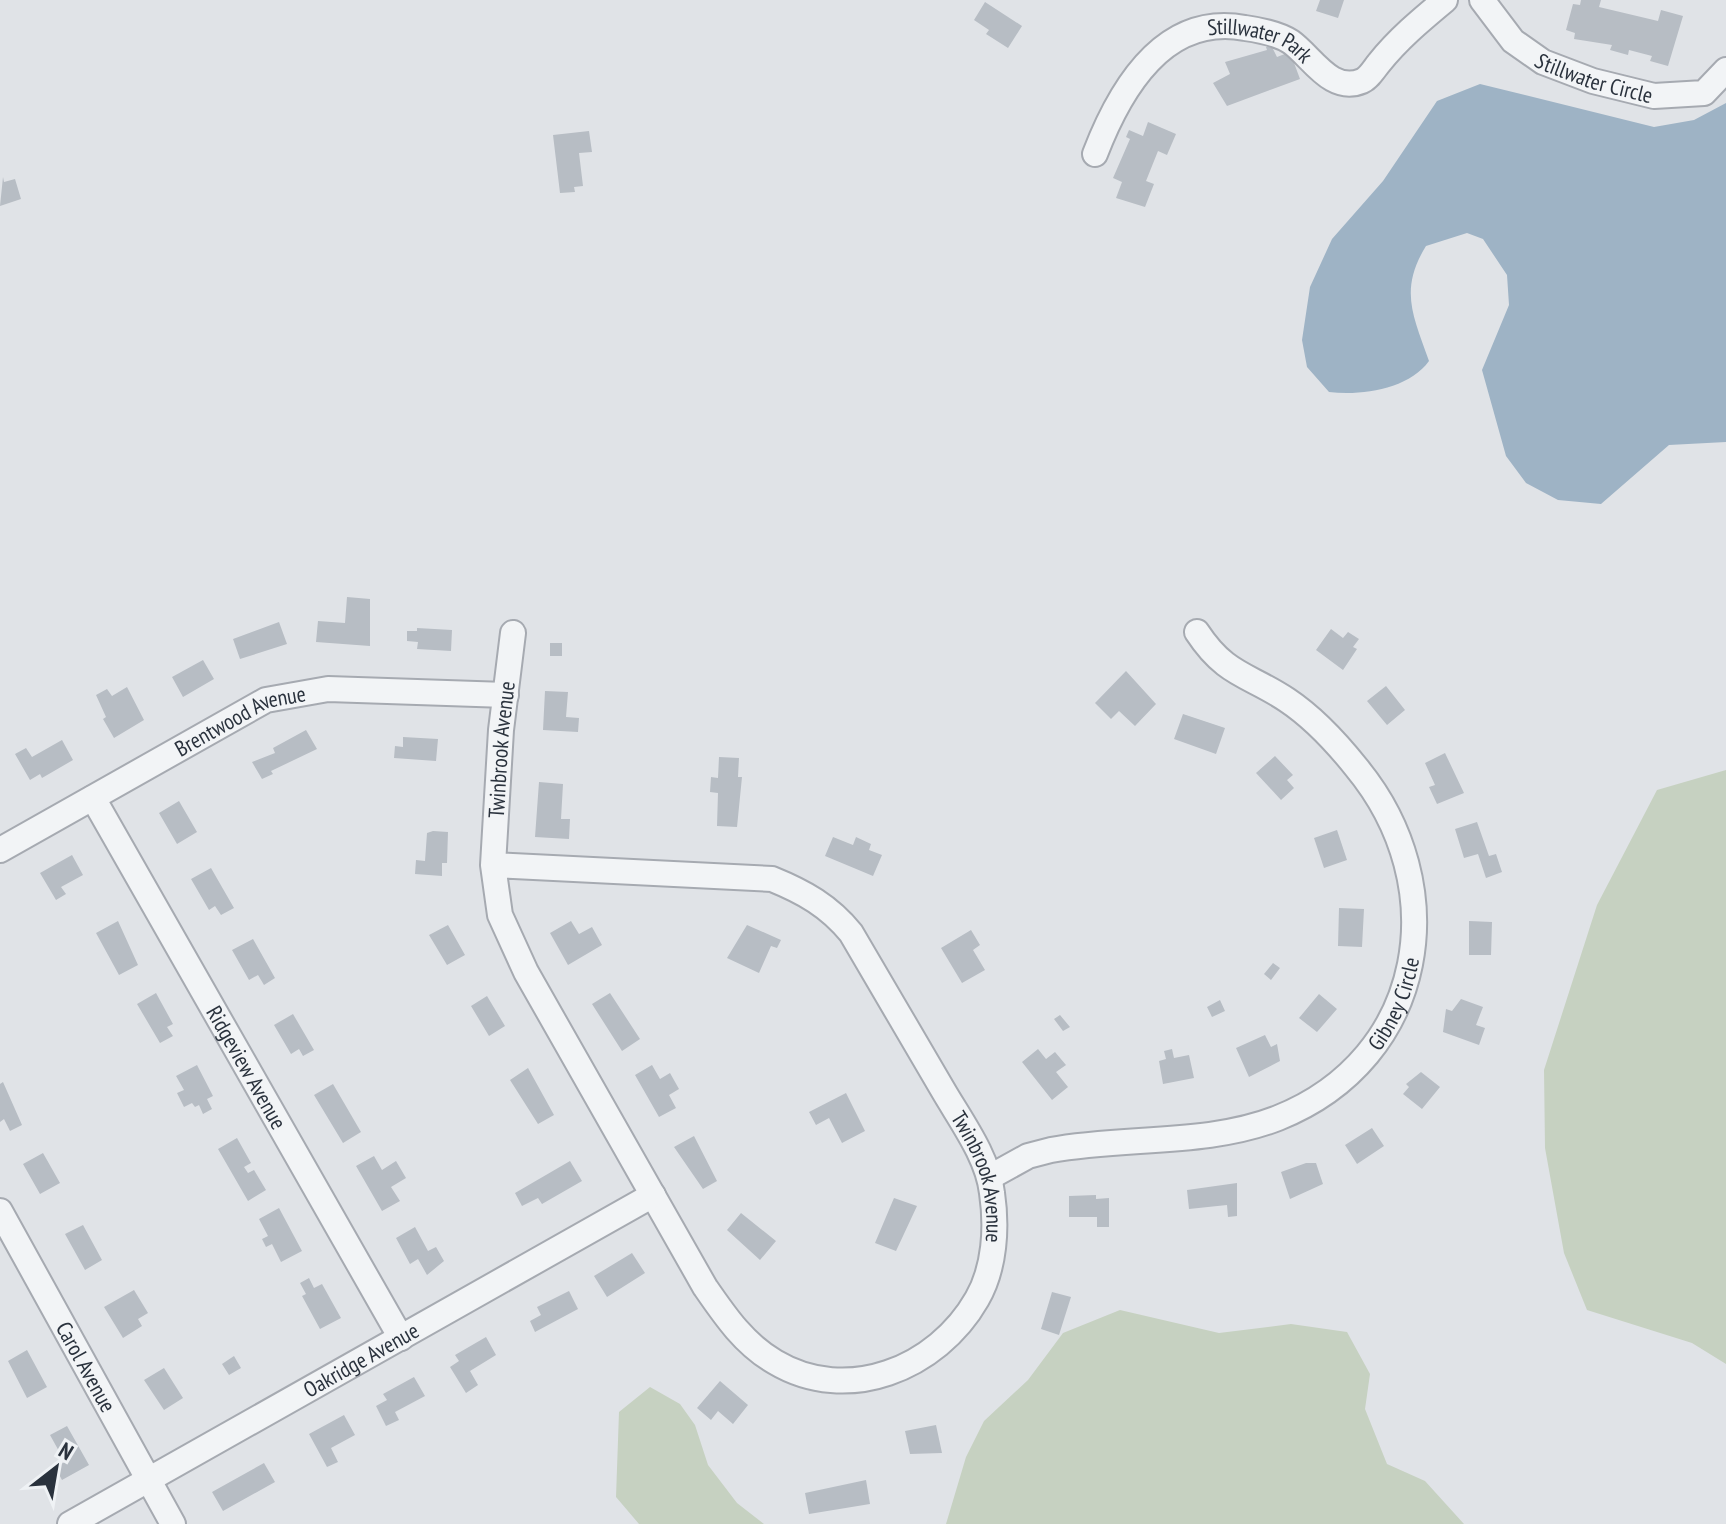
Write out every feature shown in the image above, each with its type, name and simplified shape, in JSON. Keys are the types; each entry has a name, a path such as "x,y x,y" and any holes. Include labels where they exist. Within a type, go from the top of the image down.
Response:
{"street":[{"name":"Stillwater Park","path":"1095,154 1108,121 1127,89 1165,45 1183,33 1225,24 1259,30 1290,41 1331,79 1351,83 1365,80 1396,42 1445,0"},
{"name":"Stillwater Circle","path":"1482,0 1513,41 1543,62 1593,81 1654,96 1704,93 1726,70"},
{"name":"Gibney Circle","path":"990,1177 1028,1156 1051,1150 1217,1133 1277,1119 1337,1084 1369,1051 1399,1003 1414,947 1415,901 1410,867 1383,804 1359,770 1314,722 1284,698 1224,665 1197,632"},
{"name":"Twinbrook Avenue","path":"493,865 772,879 805,893 837,916 851,933 990,1177 994,1237 986,1280 977,1300 936,1349 899,1370 858,1381 816,1378 795,1372 759,1351 743,1337 705,1287 526,972 500,915 493,865 501,730 513,633"},
{"name":"Brentwood Avenue","path":"0,850 229,718 287,694 342,689 506,695"},
{"name":"Ridgeview Avenue","path":"93,798 401,1338"},
{"name":"Oakridge Avenue","path":"70,1524 653,1195"},
{"name":"Carol Avenue","path":"0,1211 173,1524"}],"green space":[{"path":"1726,770 1726,1364 1692,1343 1587,1310 1564,1253 1545,1148 1544,1070 1597,905 1657,790"},
{"path":"1120,1310 1219,1333 1291,1324 1347,1332 1370,1374 1365,1409 1387,1464 1425,1481 1464,1524 946,1524 966,1457 984,1421 1028,1380 1063,1333"},
{"path":"650,1387 680,1404 695,1425 708,1465 737,1503 764,1524 639,1524 616,1497 619,1412"}],"water":[{"path":"1480,84 1654,127 1694,120 1726,103 1726,442 1669,445 1601,504 1558,500 1526,483 1506,456 1482,370 1509,305 1507,275 1483,239 1467,233 1426,246 1418,262 1413,276 1411,303 1429,361 1420,371 1384,388 1342,393 1329,392 1307,367 1302,340 1310,287 1332,239 1383,181 1437,101"}],"building":[{"path":"1320,0 1344,0 1338,18 1316,11"},
{"path":"1581,0 1601,0 1599,7 1658,21 1661,10 1683,16 1668,66 1650,61 1652,56 1629,50 1628,55 1610,50 1612,45 1574,39 1575,33 1566,30 1573,4 1580,5"},
{"path":"985,2 1022,26 1008,48 986,34 989,30 974,20"},
{"path":"1271,45 1277,57 1290,52 1300,79 1227,106 1213,83 1230,74 1225,62 1267,50 1266,47"},
{"path":"1148,122 1176,134 1167,155 1158,151 1146,181 1154,184 1145,207 1116,198 1122,182 1113,178 1130,139 1126,137 1129,130 1143,136"},
{"path":"589,131 592,152 579,153 583,186 574,187 575,192 560,193 553,135"},
{"path":"3,177 4,182 15,179 21,199 0,206"},
{"path":"347,597 370,599 370,646 316,642 318,621 345,623"},
{"path":"279,622 287,644 240,659 233,639"},
{"path":"417,628 452,630 451,651 417,649 418,642 407,641 407,631 417,631"},
{"path":"1331,629 1343,638 1348,632 1359,639 1353,647 1357,649 1343,670 1316,650"},
{"path":"550,643 562,643 562,656 550,656"},
{"path":"203,660 214,679 183,697 172,677"},
{"path":"1126,671 1156,704 1135,726 1119,711 1111,719 1095,703"},
{"path":"1386,686 1405,710 1387,725 1367,701"},
{"path":"127,687 144,720 114,738 103,719 106,717 96,695 107,689 112,696"},
{"path":"545,691 568,692 566,717 579,718 578,732 543,730"},
{"path":"1183,714 1225,728 1216,754 1174,739"},
{"path":"306,730 317,749 271,771 273,774 262,779 252,762 275,753 273,748"},
{"path":"403,737 438,739 436,761 394,758 395,746 403,747"},
{"path":"62,740 73,760 42,778 40,774 30,780 15,754 26,748 32,757"},
{"path":"1445,753 1464,793 1437,804 1429,787 1435,785 1425,763"},
{"path":"1275,756 1293,775 1287,780 1294,788 1281,800 1256,773"},
{"path":"719,757 739,758 738,777 742,777 737,827 717,826 718,793 710,792 711,777 718,778"},
{"path":"539,782 563,784 561,819 570,819 569,839 535,837"},
{"path":"179,801 197,832 177,844 159,813"},
{"path":"1477,822 1489,856 1496,854 1502,872 1486,878 1478,854 1464,858 1455,829"},
{"path":"1337,830 1347,860 1324,868 1314,838"},
{"path":"448,832 447,863 442,863 442,876 415,874 416,860 425,861 427,833"},
{"path":"833,837 853,845 856,837 871,844 869,850 882,855 873,876 825,856"},
{"path":"72,855 83,875 61,887 66,894 56,900 40,873"},
{"path":"211,868 234,908 221,915 215,906 209,910 191,879"},
{"path":"1339,908 1364,909 1362,947 1338,946"},
{"path":"118,921 138,965 119,975 96,933"},
{"path":"571,921 579,934 592,927 602,945 568,965 550,933"},
{"path":"1469,921 1492,922 1491,955 1469,955"},
{"path":"448,925 465,955 447,965 429,935"},
{"path":"747,925 781,940 777,948 771,946 759,973 727,958"},
{"path":"971,930 980,945 973,950 985,970 962,983 941,948"},
{"path":"253,939 275,978 264,985 258,975 249,980 232,950"},
{"path":"1273,963 1280,968 1271,980 1264,974"},
{"path":"156,993 173,1024 167,1027 173,1036 160,1043 137,1004"},
{"path":"610,993 640,1039 622,1051 592,1004"},
{"path":"1319,994 1337,1009 1317,1032 1299,1018"},
{"path":"487,996 505,1026 489,1036 471,1006"},
{"path":"1461,999 1483,1007 1476,1025 1485,1028 1479,1045 1443,1032 1446,1009 1452,1011"},
{"path":"1220,1000 1225,1011 1212,1017 1207,1007"},
{"path":"293,1014 314,1050 303,1056 299,1049 291,1054 274,1025"},
{"path":"1060,1015 1070,1027 1063,1031 1054,1019"},
{"path":"1265,1035 1271,1047 1277,1044 1280,1061 1249,1077 1236,1048"},
{"path":"1038,1049 1046,1059 1055,1052 1066,1065 1056,1072 1068,1087 1052,1100 1022,1062"},
{"path":"1172,1049 1174,1058 1189,1055 1194,1078 1163,1084 1159,1061 1166,1059 1164,1051"},
{"path":"197,1065 213,1096 207,1099 212,1109 203,1114 199,1105 195,1107 192,1103 184,1107 177,1093 184,1090 176,1076"},
{"path":"652,1065 660,1079 670,1073 679,1089 669,1095 676,1108 659,1117 635,1075"},
{"path":"528,1068 554,1115 538,1124 510,1080"},
{"path":"1421,1072 1440,1087 1422,1109 1403,1094 1409,1087 1406,1084"},
{"path":"3,1082 22,1125 10,1131 4,1119 0,1122 0,1084"},
{"path":"333,1084 361,1132 343,1143 314,1095"},
{"path":"846,1093 865,1131 842,1143 829,1118 816,1125 809,1112"},
{"path":"1372,1128 1384,1146 1357,1164 1345,1145"},
{"path":"694,1136 717,1181 703,1189 674,1147"},
{"path":"237,1138 251,1163 244,1167 248,1173 254,1170 266,1190 248,1201 218,1149"},
{"path":"43,1153 60,1183 40,1194 23,1164"},
{"path":"374,1156 382,1170 396,1161 406,1178 391,1187 400,1201 382,1211 356,1166"},
{"path":"570,1161 582,1181 542,1204 538,1198 522,1206 515,1193"},
{"path":"1306,1163 1316,1163 1323,1184 1290,1199 1281,1172"},
{"path":"1237,1183 1237,1216 1228,1217 1227,1205 1189,1209 1187,1190"},
{"path":"1096,1195 1096,1199 1109,1198 1109,1227 1097,1227 1097,1217 1069,1217 1069,1196"},
{"path":"894,1198 917,1206 896,1251 875,1243"},
{"path":"279,1208 302,1251 281,1262 272,1244 266,1247 262,1239 268,1236 259,1219"},
{"path":"741,1213 776,1241 760,1260 727,1230"},
{"path":"83,1225 102,1260 85,1270 65,1234"},
{"path":"415,1227 428,1251 436,1247 444,1261 427,1275 418,1259 410,1264 396,1238"},
{"path":"632,1253 645,1273 607,1297 594,1276"},
{"path":"309,1278 314,1288 322,1284 341,1318 320,1329 302,1296 306,1294 300,1283"},
{"path":"134,1290 148,1313 138,1319 142,1326 123,1338 104,1307"},
{"path":"569,1291 578,1309 535,1332 530,1321 541,1315 537,1307"},
{"path":"1052,1292 1071,1297 1059,1335 1041,1329"},
{"path":"486,1337 496,1355 470,1371 478,1385 466,1393 450,1367 459,1361 455,1355"},
{"path":"27,1350 47,1387 27,1398 8,1361"},
{"path":"234,1356 241,1368 229,1375 222,1364"},
{"path":"164,1368 183,1398 164,1410 144,1380"},
{"path":"414,1377 425,1396 395,1412 399,1420 386,1426 376,1406 387,1400 383,1394"},
{"path":"720,1381 748,1405 733,1424 718,1411 711,1420 697,1408"},
{"path":"344,1415 355,1435 331,1448 338,1462 327,1467 309,1434"},
{"path":"936,1425 942,1453 910,1454 905,1431"},
{"path":"67,1426 89,1465 62,1480 55,1467 65,1462 50,1435"},
{"path":"264,1463 275,1482 223,1511 212,1492"},
{"path":"866,1480 870,1504 809,1514 805,1493"}]}
